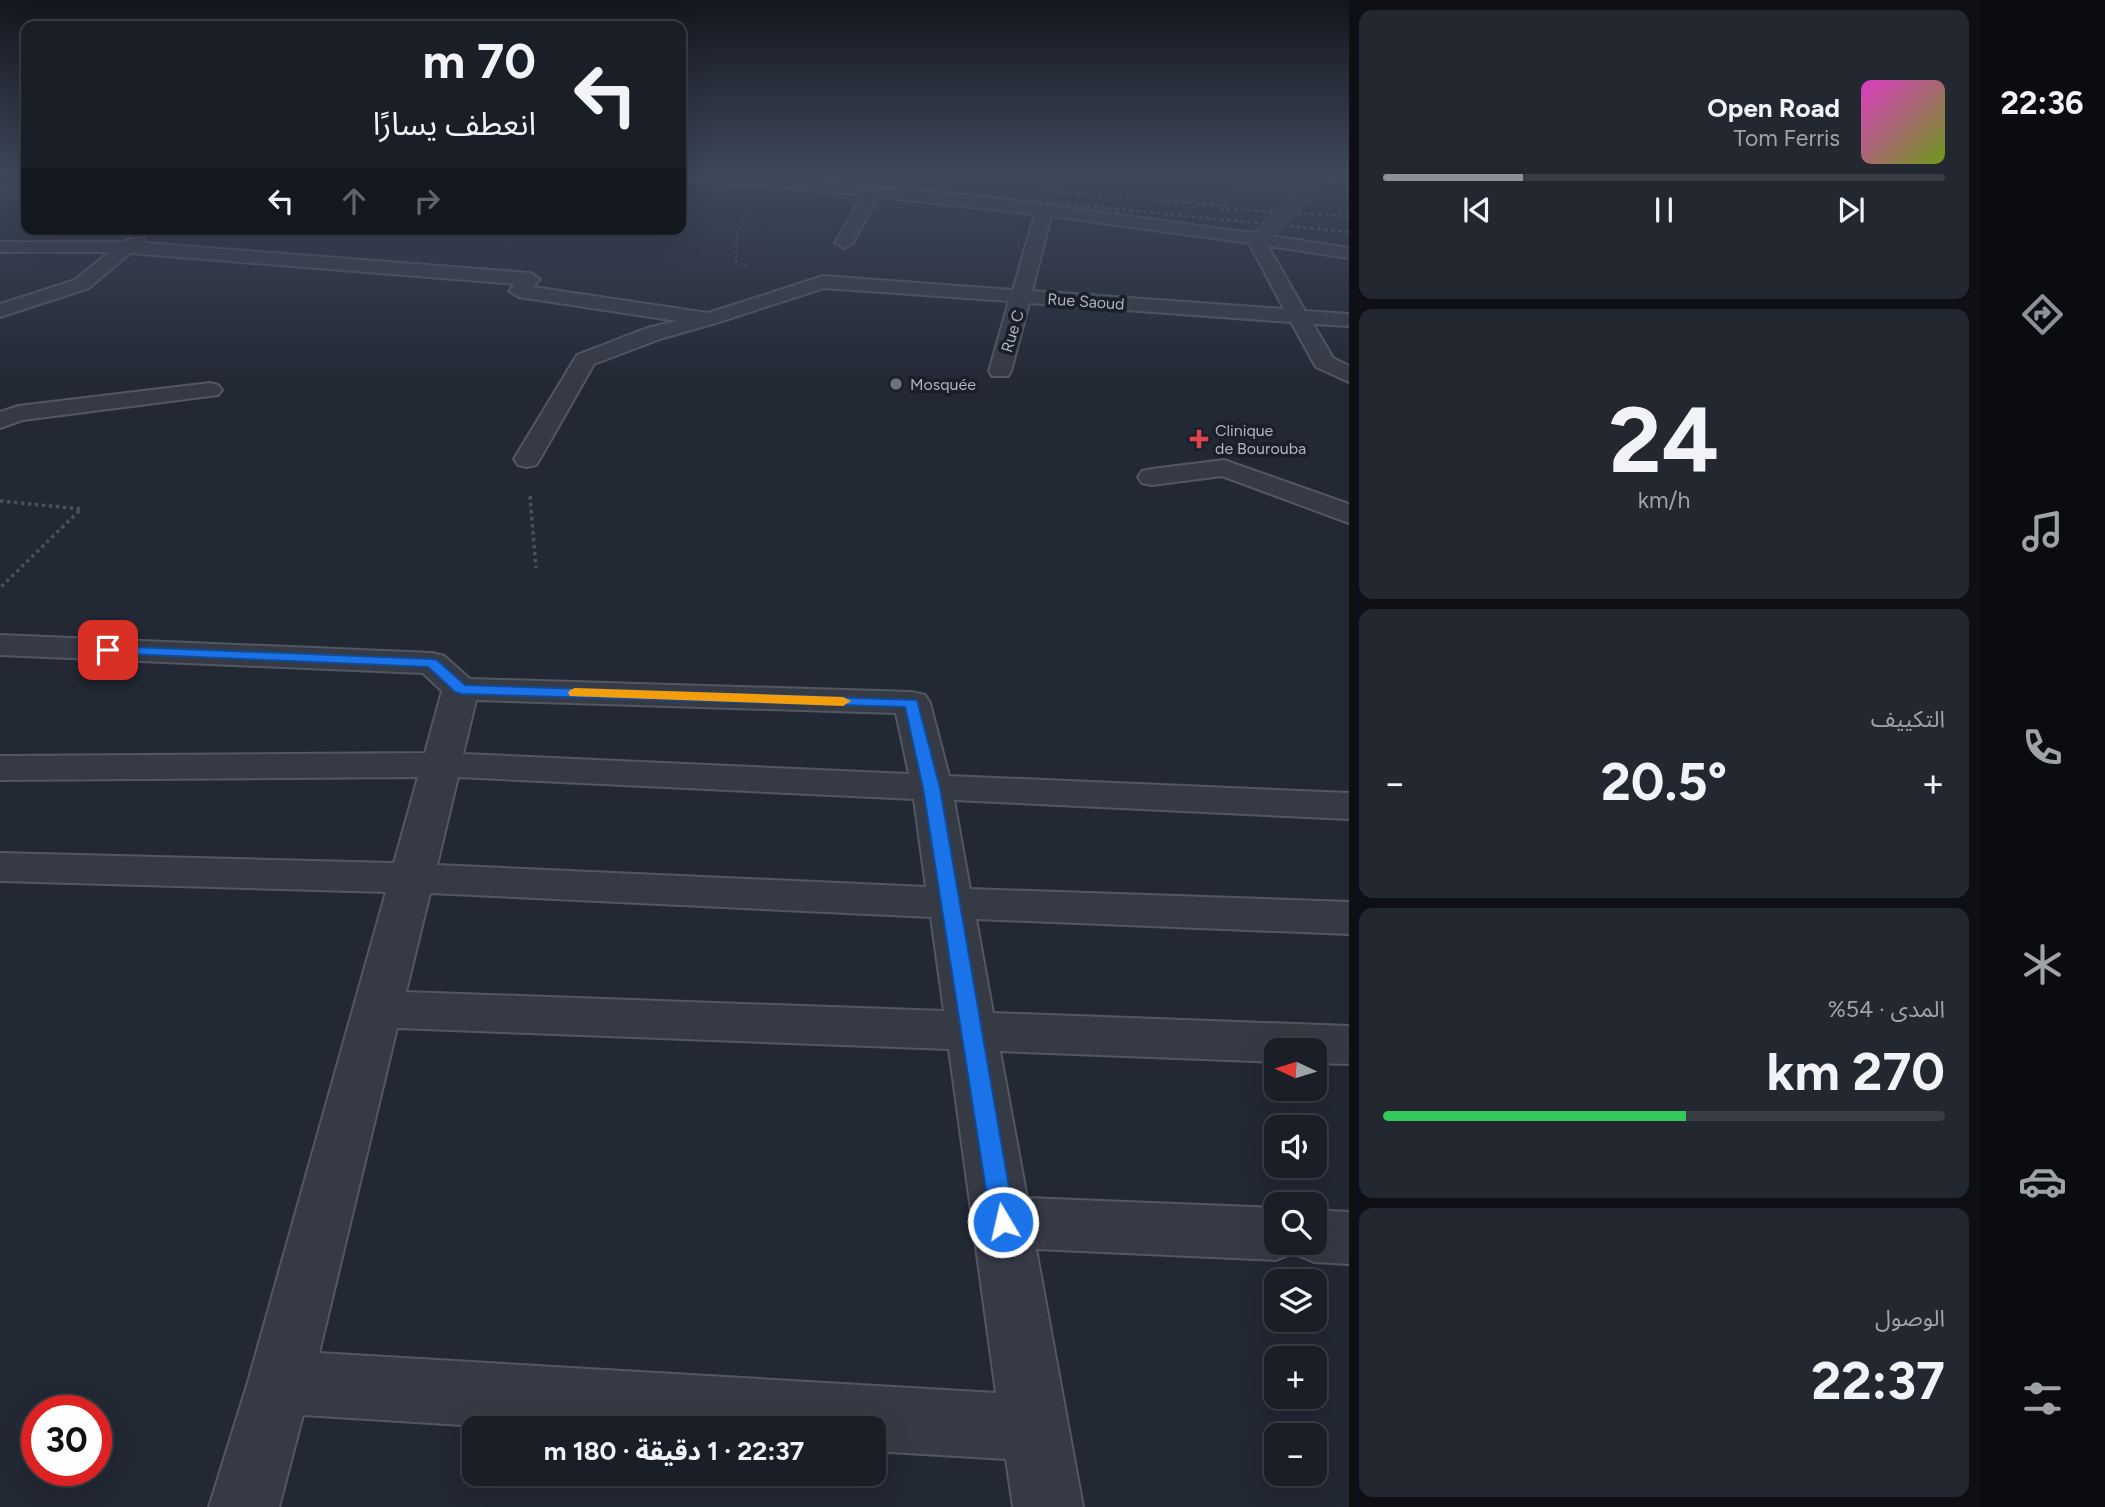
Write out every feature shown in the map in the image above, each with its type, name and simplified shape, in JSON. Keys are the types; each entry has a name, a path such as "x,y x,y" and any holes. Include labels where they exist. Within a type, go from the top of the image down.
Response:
{"street":[{"path":"0,311 82,284 131,245"},
{"name":"Rue C","path":"1000,371 1036,245"},
{"path":"1266,245 1296,316 1324,362 1349,375"},
{"path":"1313,245 1349,253"},
{"path":"0,247 127,247 530,279 519,291 709,319"},
{"name":"Rue Saoud","path":"771,299 823,282 1349,320"},
{"path":"527,459 585,360 655,333 771,299"},
{"path":"0,421 18,413 210,390"},
{"path":"1152,477 1224,468 1349,514"},
{"path":"0,646 432,663 461,689 912,703 932,788 1048,1507"},
{"path":"244,1507 280,1382 461,689"},
{"path":"0,768 441,765 1349,806"},
{"path":"0,867 411,878 1349,918"},
{"path":"376,1009 1349,1045"},
{"path":"1003,1222 1264,1233"},
{"path":"1327,1237 1349,1238"},
{"path":"280,1382 1034,1428"}],"path":[{"path":"737,245 736,261 768,277 771,299"},
{"path":"527,459 536,569"},
{"path":"0,501 81,509 0,588"}],"slow traffic":[{"path":"575,693 843,701"}],"place":[{"name":"Mosquée","path":"896,384"},
{"name":"Clinique de Bourouba","path":"1199,439"}],"route":[{"path":"108,650 432,663 461,689 912,703 932,788 1003,1222"}]}
